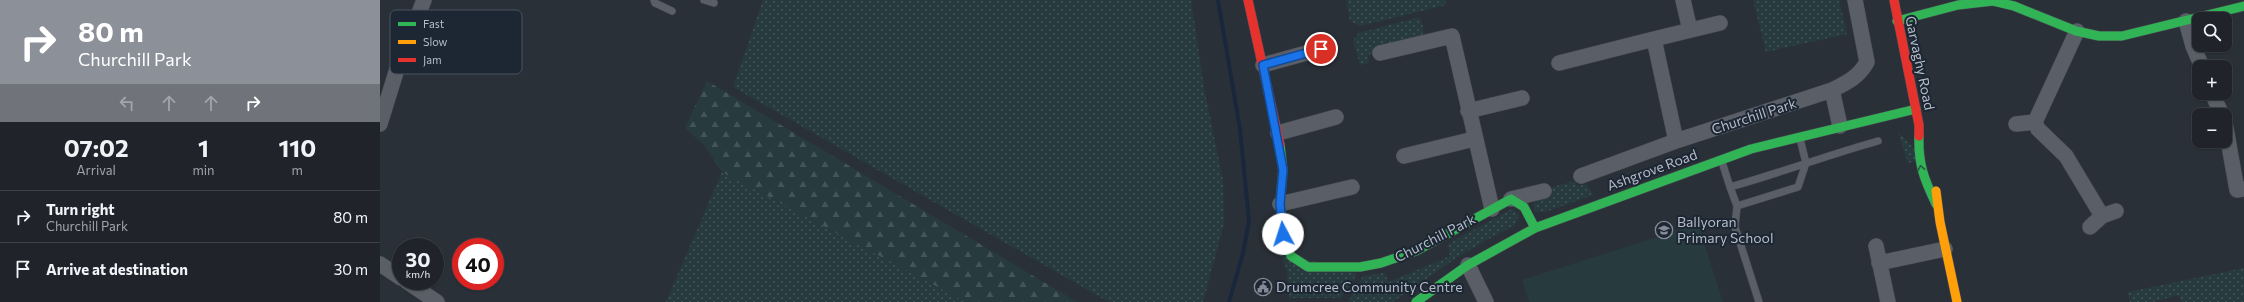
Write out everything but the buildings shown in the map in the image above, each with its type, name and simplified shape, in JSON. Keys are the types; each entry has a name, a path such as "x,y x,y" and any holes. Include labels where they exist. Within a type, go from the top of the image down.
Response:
{"street":[{"path":"420,10 424,0"},
{"name":"Churchill Park","path":"1248,0 1278,133 1283,170 1280,204 1283,234 1291,256 1308,267 1360,267 1397,259 1416,251 1511,200 1544,191"},
{"path":"1683,0 1690,30"},
{"name":"Churchill Park","path":"1582,176 1676,141 1832,90 1854,78 1862,71 1867,62 1855,0"},
{"path":"1897,21 1968,4 1993,1 2017,3 2077,31 2107,37 2122,36 2244,6"},
{"name":"Garvaghy Road","path":"1893,2 1919,125 1918,155 1922,175 1936,204"},
{"path":"2186,21 2193,46 2199,60"},
{"path":"1559,62 1720,23"},
{"path":"2077,31 2035,122 2038,129 2066,156 2109,213 2090,227"},
{"name":"Churchill Park","path":"1380,53 1452,36 1474,138 1492,209"},
{"path":"1654,39 1676,141"},
{"path":"1263,65 1321,49"},
{"path":"380,124 396,74"},
{"path":"1832,90 1840,126"},
{"path":"1468,111 1522,98"},
{"name":"Ashgrove Road","path":"1416,302 1468,265 1536,228 1751,149 1916,108"},
{"path":"1278,133 1336,117"},
{"path":"2016,124 2035,122"},
{"name":"Garvaghy Road","path":"1919,125 1928,145"},
{"path":"1404,156 1474,138"},
{"path":"2229,148 2237,190 2244,189"},
{"name":"Garvaghy Road","path":"1935,178 1936,204 1957,302"},
{"path":"1280,204 1352,186"},
{"path":"1511,200 1524,207 1536,228"},
{"path":"1876,246 1888,302"},
{"path":"1879,263 1945,249"},
{"path":"380,264 392,272"},
{"path":"1468,265 1486,302"},
{"path":"419,290 437,302"}],"lane":[{"path":"654,0 655,3 672,11"},
{"path":"704,0 714,3"},
{"path":"1737,206 1798,187 1806,163 1800,136"},
{"path":"1730,187 1878,141"},
{"path":"1721,159 1737,206 1735,227 1759,302"}],"green space":[{"path":"763,0 1191,0 1204,88 1223,181 1224,224 1203,302 1109,302 733,87"},
{"path":"1346,0 1445,0 1446,5 1360,26 1350,21"},
{"path":"1753,0 1839,0 1847,34 1766,52"},
{"path":"1420,17 1423,27 1423,34 1410,41 1381,48 1368,56 1369,63 1360,65 1353,40 1359,33"},
{"path":"707,81 1077,302 966,302 722,172 704,145 685,128"},
{"path":"1898,132 1913,147 1916,161 1908,163"},
{"path":"722,172 966,302 666,302"},
{"path":"1575,181 1577,186 1587,184 1593,195 1545,212 1535,212 1533,204 1540,200 1551,198 1549,188"},
{"path":"1512,209 1519,215 1515,225 1456,258 1393,302 1348,302 1363,276 1384,273 1389,282 1450,256 1448,244"},
{"path":"1698,224 1723,302 1529,302 1522,280"},
{"path":"1279,251 1357,274 1341,298 1289,298 1287,270"},
{"path":"2244,268 2244,302 2181,302 2179,295 2153,302 2130,302 2128,292"}],"waterway":[{"path":"1218,0 1240,129 1249,221 1243,253 1229,302"}],"traffic: fast":[{"path":"1897,21 1958,5 1993,1 2014,6 2076,31 2099,36 2122,36 2244,6"},
{"path":"1416,302 1468,265 1535,228 1751,149 1916,109"},
{"path":"1919,136 1921,163 1928,187 1936,204"},
{"path":"1280,145 1283,170 1280,204 1283,234 1291,256 1308,267 1360,267 1381,263 1416,251 1511,199 1524,207 1535,228"}],"traffic: slow":[{"path":"1936,191 1940,222 1957,302"}],"traffic: jam":[{"path":"1248,0 1280,145"},
{"path":"1894,0 1919,125 1919,136"}],"place":[{"name":"Ballyoran Primary School","path":"1664,230"},
{"name":"Drumcree Community Centre","path":"1263,287"}],"route":[{"path":"1283,234 1280,204 1283,170 1278,133 1263,65 1321,49"}]}
